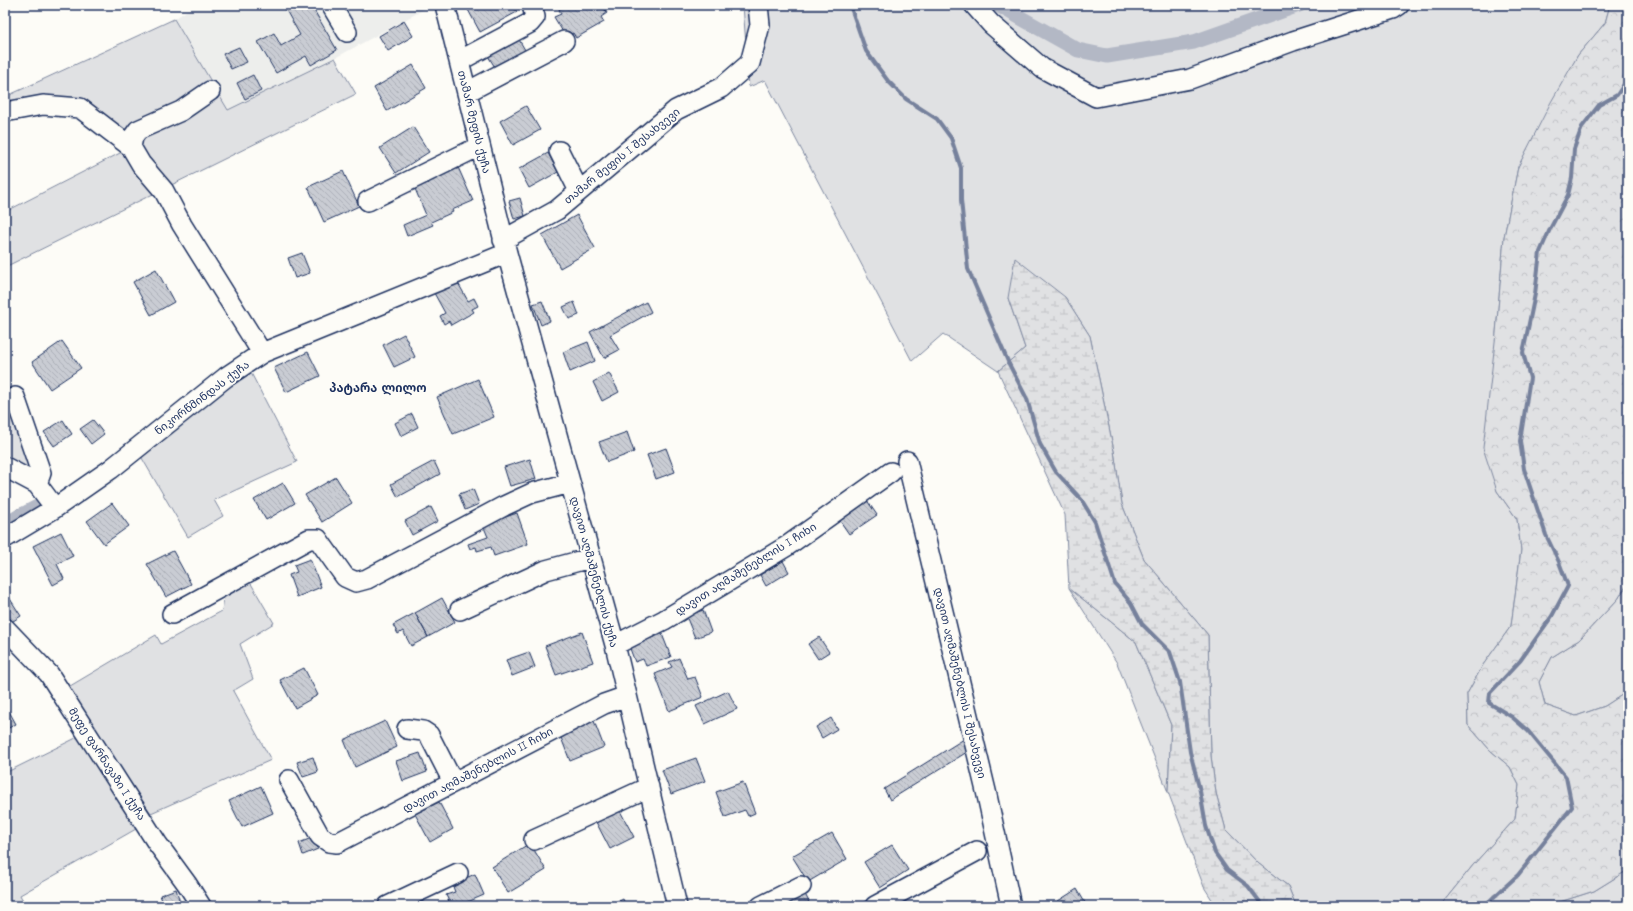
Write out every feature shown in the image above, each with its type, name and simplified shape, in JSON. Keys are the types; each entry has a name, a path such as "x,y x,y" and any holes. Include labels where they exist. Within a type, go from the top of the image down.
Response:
{"street":[{"path":"331,5 348,32"},
{"path":"459,61 530,23 536,17 532,5"},
{"name":"თამარ მეფის I შესახვევი","path":"505,246 557,210 676,110 721,88 750,63 760,24 758,5"},
{"path":"974,5 991,24 1042,68 1096,97 1190,78 1293,41 1393,9 1399,5"},
{"name":"თამარ მეფის ქუჩა","path":"452,8 459,61 505,246"},
{"path":"467,92 564,40"},
{"path":"131,147 133,137 138,130 181,111 210,91"},
{"path":"5,112 43,105 80,108 131,147 141,164 164,191 182,225 262,353"},
{"path":"368,201 480,146"},
{"path":"559,150 579,191"},
{"name":"ნიკორწმინდას ქუჩა","path":"5,538 55,508 111,469 226,377 262,353 505,246"},
{"name":"დავით აღმაშენებლის ქუჩა","path":"505,246 615,645 677,906"},
{"path":"14,397 42,473 37,484"},
{"name":"დავით აღმაშენებლის I შესახვევი","path":"907,461 986,791 1011,906"},
{"path":"5,467 37,484 55,508"},
{"name":"დავით აღმაშენებლის I ჩიხი","path":"615,645 664,620 787,546 892,472"},
{"path":"172,614 309,539 318,539 345,577 356,582 367,579 504,506 532,493 570,483"},
{"path":"460,610 546,570 590,558"},
{"name":"მეფე ფარნავაზი I ქუჩა","path":"5,628 49,674 157,843 201,906"},
{"name":"დავით აღმაშენებლის II ჩიხი","path":"289,780 320,836 328,842 337,843 604,704 627,696"},
{"path":"407,729 423,731 429,735 453,782"},
{"path":"534,840 649,787"},
{"path":"875,906 977,851"},
{"path":"388,906 458,873"},
{"path":"761,906 801,886"}],"shaded area":[{"path":"196,5 432,5 335,58 228,110 174,19"}],"green space":[{"path":"743,5 1610,5 1605,23 1578,55 1518,167 1504,237 1496,333 1497,491 1517,519 1521,550 1511,626 1483,665 1467,694 1468,725 1490,750 1510,767 1519,785 1515,819 1474,864 1440,906 1296,906 1288,886 1259,864 1226,830 1216,793 1211,756 1208,635 1144,559 1122,504 1114,451 1090,336 1065,297 1008,298 1025,348 998,371 943,334 912,361 765,80 749,87"},
{"path":"1610,5 1628,5 1628,583 1618,599 1579,640 1552,657 1539,682 1545,705 1576,716 1605,706 1628,691 1628,870 1594,891 1547,906 1440,906 1474,864 1515,819 1519,785 1510,767 1490,750 1468,725 1467,694 1483,665 1511,626 1521,550 1517,519 1497,491 1483,448 1496,333 1504,237 1518,167 1551,102 1578,55 1605,23"},
{"path":"174,19 228,110 335,58 356,94 5,267 5,212 122,152 91,123 74,112 5,117 5,97"},
{"path":"1015,258 1065,297 1090,336 1114,451 1122,504 1144,559 1208,635 1211,756 1216,793 1226,830 1259,864 1288,886 1296,906 1216,906 1204,887 1168,792 1171,725 1136,642 1069,588 1065,515 998,371 1025,348 1008,298"},
{"path":"249,369 297,462 214,500 223,516 188,537 139,453"},
{"path":"5,392 34,477 5,459"},
{"path":"38,503 44,508 5,531 5,520 17,509"},
{"path":"250,582 274,623 240,644 253,679 233,691 271,760 151,813 65,689 156,635 161,644 222,611 224,597"},
{"path":"1628,583 1628,691 1605,706 1576,716 1545,705 1539,682 1552,657 1579,640 1618,599"},
{"path":"1069,588 1136,642 1171,725 1168,792 1117,663"},
{"path":"80,736 136,829 20,895 26,906 5,906 5,773"},
{"path":"1628,870 1628,906 1547,906 1594,891"}],"building":[{"path":"283,5 311,5 337,50 311,65 306,56 276,73 258,42 274,33 281,46 300,35"},
{"path":"513,5 517,12 480,32 466,6"},
{"path":"566,5 602,5 607,13 601,17 604,22 576,38 573,33 566,37 554,17 561,14 559,9"},
{"path":"404,21 413,36 388,51 379,36"},
{"path":"518,38 528,55 498,72 488,56"},
{"path":"239,47 247,62 231,69 223,54"},
{"path":"413,65 426,88 387,111 374,88"},
{"path":"253,75 261,91 245,99 237,83"},
{"path":"526,106 540,130 513,145 500,121"},
{"path":"413,127 429,152 396,173 380,148"},
{"path":"548,153 558,172 529,188 519,169"},
{"path":"457,165 473,201 452,210 453,212 431,222 433,225 407,236 403,225 426,215 413,184"},
{"path":"343,171 359,206 324,222 308,187"},
{"path":"520,198 525,216 514,219 509,201"},
{"path":"577,215 595,248 560,268 542,235"},
{"path":"302,253 310,273 295,278 288,258"},
{"path":"156,269 174,302 151,315 133,282"},
{"path":"457,281 468,301 474,298 478,306 472,309 474,312 451,325 449,321 444,324 440,316 445,313 434,293"},
{"path":"542,301 550,321 541,325 533,304"},
{"path":"574,302 579,315 569,319 563,307"},
{"path":"646,302 651,312 610,335 619,350 604,358 590,332"},
{"path":"404,334 415,357 394,367 383,345"},
{"path":"62,341 81,368 50,389 32,362"},
{"path":"588,342 595,361 570,372 563,352"},
{"path":"308,352 320,376 286,392 274,368"},
{"path":"609,373 619,392 602,401 593,382"},
{"path":"478,379 494,417 453,434 437,397"},
{"path":"412,414 418,427 401,436 395,423"},
{"path":"63,420 72,434 54,446 44,432"},
{"path":"93,420 104,434 91,444 80,429"},
{"path":"627,432 634,452 607,462 599,442"},
{"path":"666,448 675,472 656,479 647,455"},
{"path":"530,459 536,479 510,486 504,467"},
{"path":"434,461 440,474 398,497 391,484"},
{"path":"336,477 352,503 322,522 305,495"},
{"path":"283,483 295,503 266,520 254,500"},
{"path":"473,489 479,504 465,510 459,494"},
{"path":"866,499 877,515 849,534 838,518"},
{"path":"112,503 129,526 104,544 87,521"},
{"path":"431,507 438,521 412,535 405,521"},
{"path":"517,513 528,544 494,556 491,547 477,551 476,547 470,549 468,544 488,537 483,525"},
{"path":"61,532 73,556 57,564 64,579 53,585 33,546"},
{"path":"173,551 191,584 166,597 147,564"},
{"path":"310,559 321,587 297,597 289,575 297,572 294,565"},
{"path":"783,561 789,572 766,586 760,575"},
{"path":"5,591 21,616 10,623 5,616"},
{"path":"442,598 455,622 428,637 415,613"},
{"path":"703,610 711,632 695,638 686,616"},
{"path":"415,613 428,637 411,646 403,631 398,634 393,625"},
{"path":"582,632 593,662 556,675 545,646"},
{"path":"662,634 671,657 646,666 643,659 635,662 629,646"},
{"path":"819,637 829,652 818,659 808,644"},
{"path":"529,652 535,667 512,676 506,660"},
{"path":"679,658 688,679 695,677 703,697 669,711 655,674 672,667 669,662"},
{"path":"304,668 318,695 295,708 280,680"},
{"path":"728,691 737,709 705,724 696,706"},
{"path":"5,704 16,724 5,730"},
{"path":"831,718 837,729 822,738 816,727"},
{"path":"385,721 397,747 355,767 344,740"},
{"path":"594,721 604,747 570,761 560,735"},
{"path":"964,739 967,752 890,800 884,789"},
{"path":"420,753 427,772 403,781 396,761"},
{"path":"313,757 318,772 303,777 297,762"},
{"path":"696,758 705,781 671,794 662,770"},
{"path":"743,782 755,813 748,816 745,810 725,817 716,792"},
{"path":"261,786 273,813 242,827 229,801"},
{"path":"439,802 453,829 430,842 415,814"},
{"path":"619,809 634,837 610,849 596,822"},
{"path":"832,833 847,859 808,882 792,856"},
{"path":"314,837 318,849 303,855 299,843"},
{"path":"530,843 546,870 508,893 492,867"},
{"path":"892,845 908,870 880,888 864,862"},
{"path":"475,874 484,895 458,906 451,906 446,895 455,892 452,884"},
{"path":"176,889 180,902 170,906 164,906 160,895"},
{"path":"1077,889 1087,906 1061,906 1058,901"},
{"path":"804,892 809,902 802,906 783,906 782,903"},
{"path":"623,899 626,906 610,906"}],"waterway":[{"path":"850,5 866,51 888,81 906,99 937,119 951,138 961,168 961,200 968,269 1009,364 1027,399 1040,444 1056,472 1081,499 1095,522 1115,584 1131,603 1142,624 1170,652 1180,682 1190,752 1200,791 1206,826 1215,853 1227,870 1248,886 1263,906"},
{"path":"998,5 1078,50 1107,56 1194,42 1299,5"},
{"path":"1620,5 1628,9"},
{"path":"1484,906 1518,875 1572,807 1566,777 1528,731 1512,717 1489,703 1490,693 1520,661 1552,616 1568,586 1559,562 1546,535 1524,469 1520,441 1530,378 1523,353 1535,294 1540,252 1568,195 1572,178 1574,149 1582,127 1599,105 1617,95 1628,78"},
{"path":"5,524 37,507"}],"district":[{"name":"პატარა ლილო","path":"378,388"}]}
